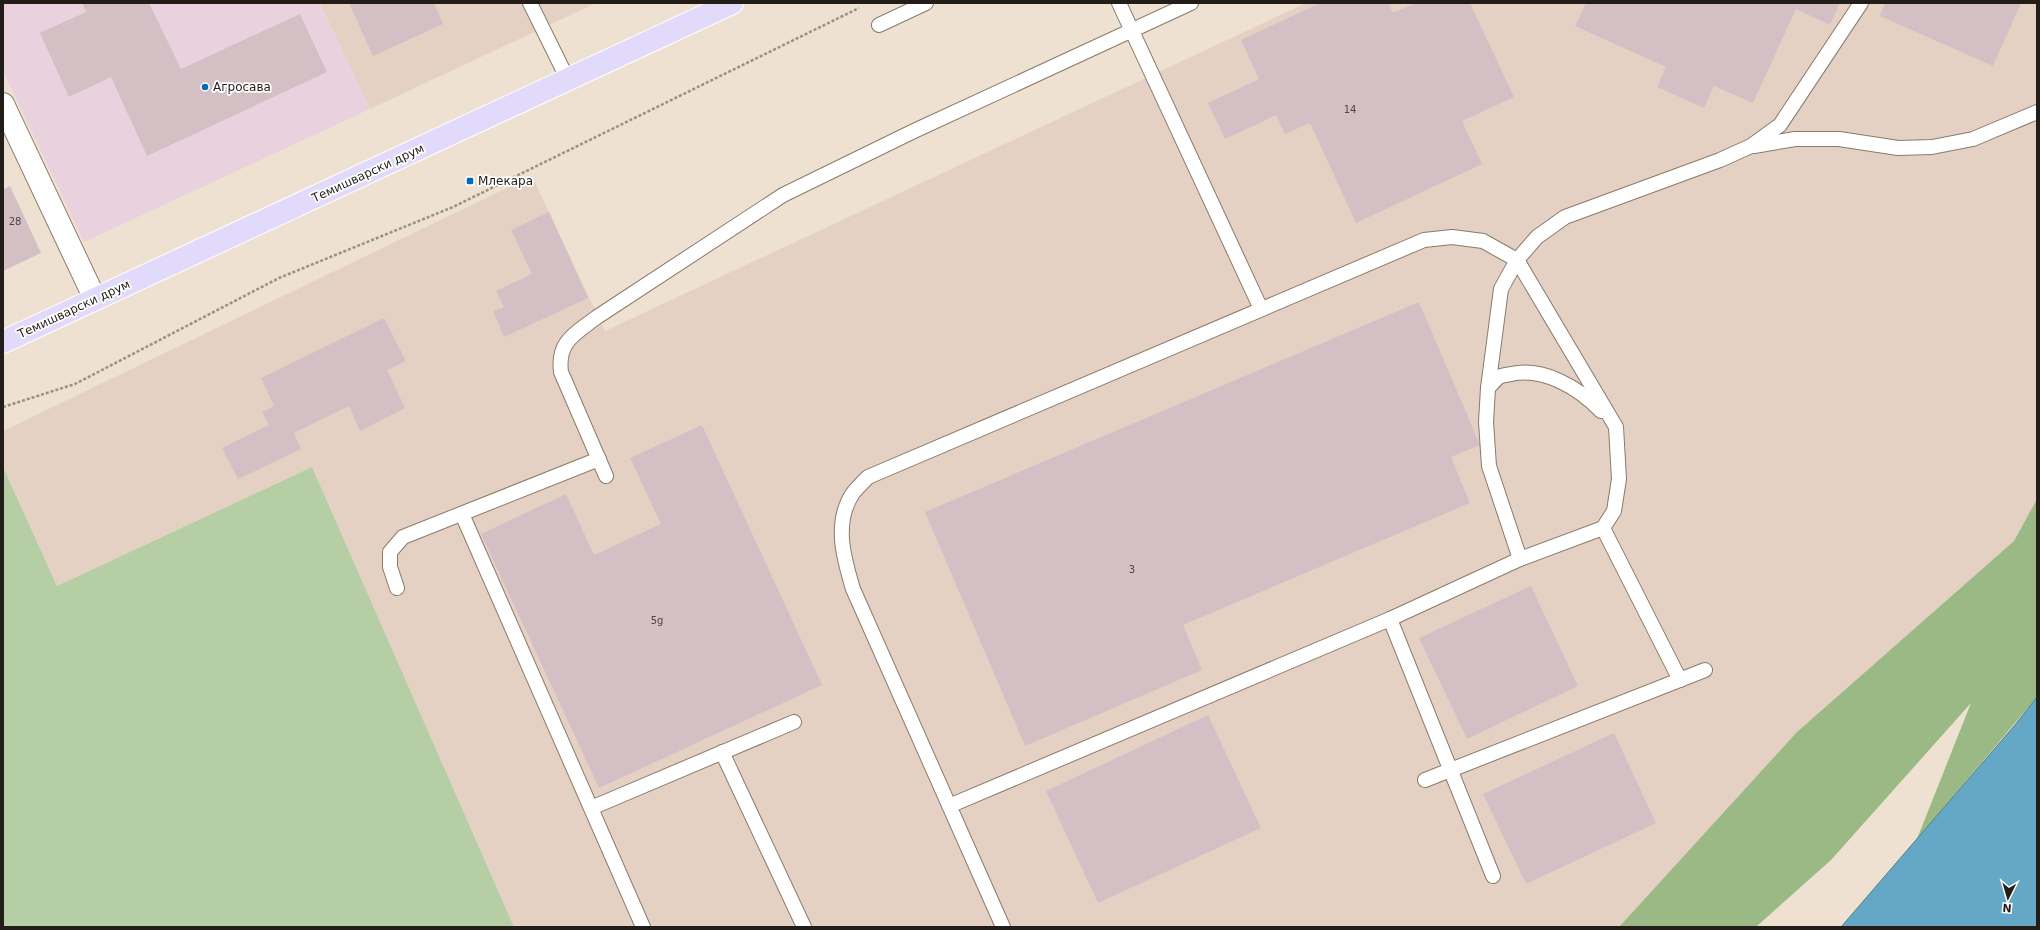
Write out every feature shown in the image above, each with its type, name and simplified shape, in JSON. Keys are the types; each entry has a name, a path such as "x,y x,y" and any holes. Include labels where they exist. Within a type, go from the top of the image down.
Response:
{"main road":[{"name":"Темишварски друм","path":"3,342 732,3"}],"street":[{"path":"3,104 94,299"}],"lane":[{"path":"530,3 568,80"},
{"path":"879,25 926,3"},
{"path":"1120,3 1261,309"},
{"path":"606,476 561,372 560,358 562,350 572,337 597,316 783,195 914,131 1191,3"},
{"path":"1520,559 1489,466 1486,422 1488,388 1501,288 1517,260 1537,237 1565,217 1720,160 1751,146 1780,125 1861,3"},
{"path":"1751,146 1794,139 1839,139 1898,148 1932,147 1973,139 2037,112"},
{"path":"949,806 1390,619 1520,559 1603,528 1614,511 1619,479 1616,427 1517,260 1483,241 1452,237 1424,240 868,477 853,493 844,514 842,537 845,561 853,590 949,806 1003,927"},
{"path":"1488,388 1499,377 1518,373 1538,374 1561,381 1591,400 1616,427"},
{"path":"397,588 390,567 390,552 403,537 599,459"},
{"path":"462,514 643,927"},
{"path":"1603,528 1680,680"},
{"path":"1390,619 1493,876"},
{"path":"1425,780 1705,670"},
{"path":"591,808 794,722"},
{"path":"722,752 804,927"}],"path":[{"path":"3,407 75,384 279,278 453,207 862,6"}],"shaded area":[{"path":"3,3 320,3 370,109 84,242 3,71"},
{"path":"320,3 596,3 370,109"},
{"path":"1306,3 2037,3 2037,499 2014,541 1797,732 1619,927 514,927 312,467 57,586 3,467 3,431 532,176 605,331"}],"green space":[{"path":"3,467 57,586 312,467 514,927 3,927"},
{"path":"2037,499 2037,697 1917,839 1971,703 1831,860 1756,927 1619,927 1797,732 2014,541"}],"water":[{"path":"2037,697 2037,927 1841,927 2015,725"}],"building":[{"name":"Агросава","path":"82,3 149,3 181,69 300,14 327,72 147,156 111,77 69,97 40,33 86,12"},
{"path":"349,3 434,3 443,24 373,56"},
{"path":"1320,3 1388,3 1393,13 1416,3 1470,3 1514,97 1462,121 1482,164 1356,223 1310,123 1285,134 1276,115 1225,139 1208,103 1259,79 1241,40"},
{"path":"1586,3 1840,3 1830,25 1796,9 1753,103 1714,86 1704,108 1657,87 1666,67 1575,26"},
{"path":"1885,3 2021,3 1993,66 1880,16"},
{"path":"10,186 41,253 3,271 3,190"},
{"path":"549,212 588,298 504,337 493,311 504,307 496,291 532,274 511,230"},
{"path":"1419,302 1480,445 1451,457 1470,503 1183,625 1202,670 1025,746 925,512"},
{"path":"384,318 406,361 387,370 405,408 360,431 349,406 294,433 301,449 238,479 222,448 269,425 262,412 274,406 261,378"},
{"path":"702,425 822,685 599,788 481,534 566,494 594,555 661,524 630,458"},
{"path":"1531,586 1578,686 1467,739 1419,638"},
{"path":"1208,715 1261,828 1098,903 1046,791"},
{"path":"1614,733 1656,823 1526,884 1483,794"}],"place":[{"name":"Агросава","path":"205,87"},
{"name":"Млекара","path":"470,181"}]}
